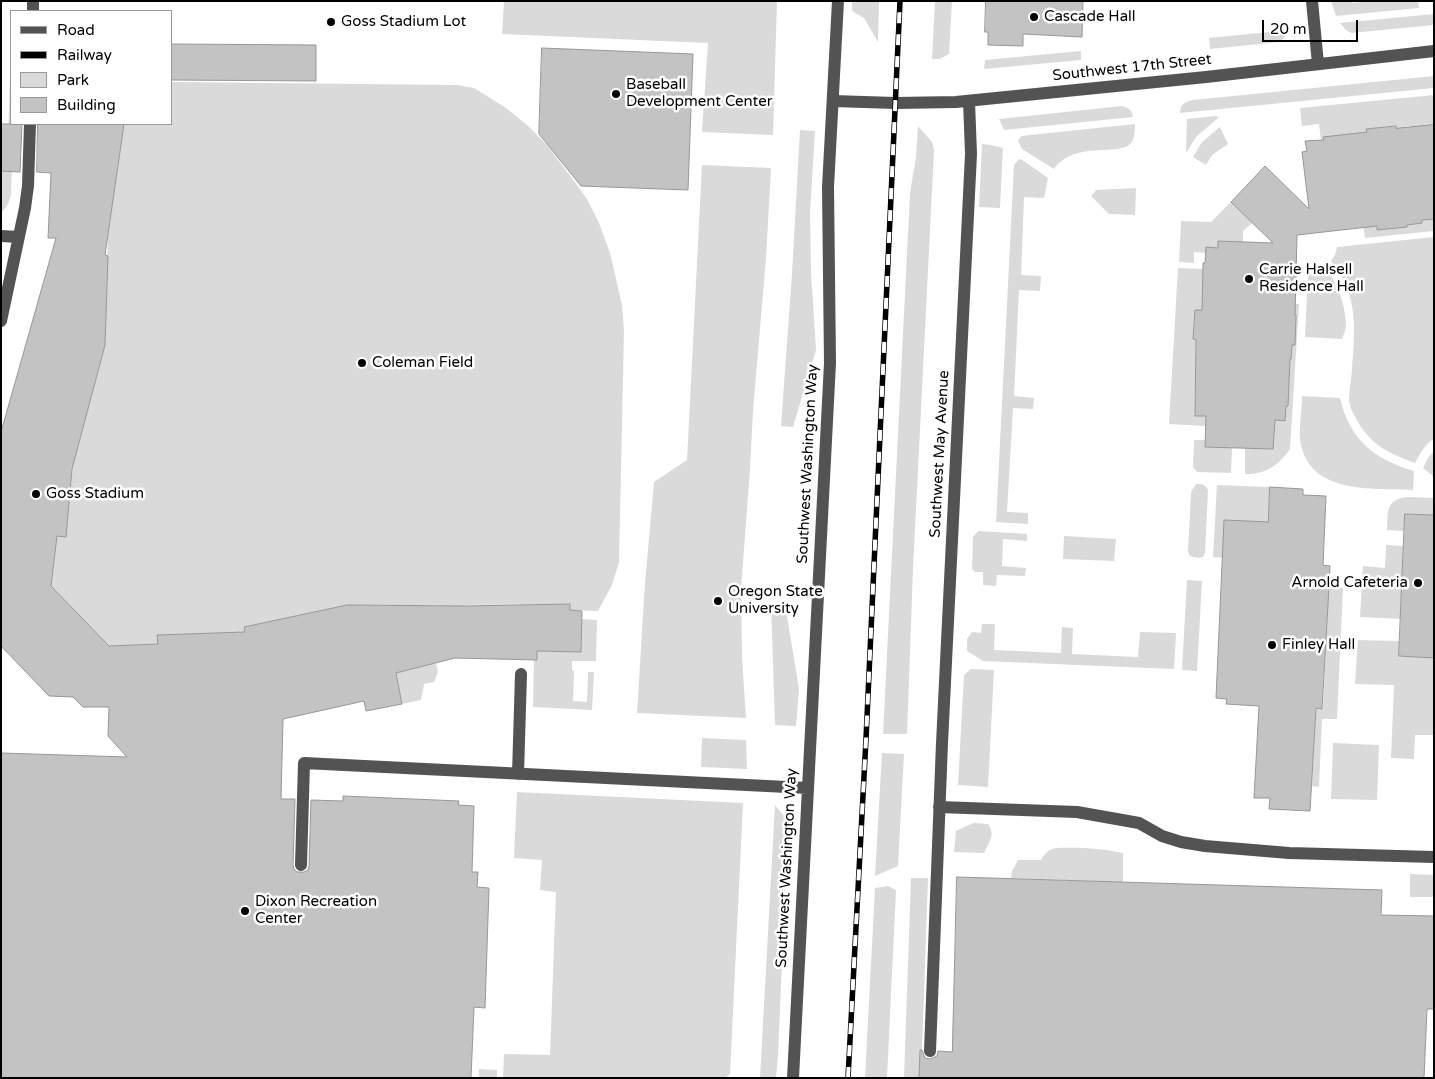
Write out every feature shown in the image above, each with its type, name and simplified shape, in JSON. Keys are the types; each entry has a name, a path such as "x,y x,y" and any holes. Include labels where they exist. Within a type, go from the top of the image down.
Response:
{"street":[{"name":"Southwest Washington Way","path":"793,1078 830,363 828,196 838,1"},
{"path":"1312,1 1318,64"},
{"name":"Southwest 17th Street","path":"833,101 895,103 969,101 1434,51"},
{"name":"Southwest May Avenue","path":"930,1051 939,808 971,154 969,101"},
{"path":"1,321 25,208 28,186 30,125"},
{"path":"1,236 19,237"},
{"path":"518,774 521,674"},
{"path":"301,865 304,763 807,788"},
{"path":"939,808 1077,812 1139,822 1162,836 1181,842 1205,846 1289,853 1434,857"}],"green space":[{"path":"504,1 777,1 773,135 702,132 708,43 502,34"},
{"path":"852,1 879,1 878,42 864,18 852,11"},
{"path":"935,1 952,1 949,54 940,59 932,59"},
{"path":"1331,1 1351,1 1352,3 1418,1 1419,8 1336,16"},
{"path":"1434,14 1434,25 1351,33 1340,23"},
{"path":"1289,30 1286,36 1279,42 1210,49 1209,38"},
{"path":"1081,51 1081,60 984,69 985,60"},
{"path":"10,75 10,125 13,125 11,195 8,205 1,212 1,171 7,171"},
{"path":"1434,76 1434,88 1180,113 1181,107 1184,104 1193,100"},
{"name":"Coleman Field","path":"172,82 457,85 474,88 506,108 547,145 587,199 599,223 610,253 622,305 624,332 619,562 612,585 598,611 570,610 569,604 465,605 465,607 443,611 441,605 347,605 244,627 245,632 158,635 158,644 109,646 51,586 57,536 66,537 74,451 77,451 105,345 108,235 124,125 172,125"},
{"path":"1434,95 1434,125 1413,141 1411,126 1367,129 1368,146 1323,137 1324,140 1321,140 1319,124 1302,126 1300,108"},
{"path":"1122,106 1130,110 1133,117 1004,130 999,119"},
{"path":"1218,117 1217,119 1196,137 1186,153 1187,119"},
{"path":"1135,124 1133,139 1125,147 1073,155 1063,160 1054,169 1022,149 1018,141 1021,136"},
{"path":"918,126 932,142 934,151 913,569 907,734 883,734 910,193 916,157"},
{"path":"1220,127 1228,144 1212,155 1206,165 1193,157 1202,142"},
{"path":"800,130 815,131 810,213 811,272 816,350 793,427 781,426"},
{"path":"982,144 1003,148 1000,208 979,207"},
{"path":"1021,159 1048,178 1044,198 1024,197 1021,275 1041,276 1040,291 1019,290 1014,396 1034,398 1033,409 1013,408 1007,512 1028,513 1028,524 996,522 1014,165"},
{"path":"702,165 771,168 741,589 742,657 746,718 637,713 645,583 654,482 687,460"},
{"path":"1136,188 1135,215 1109,214 1091,196 1096,190"},
{"path":"1231,202 1252,223 1243,231 1243,242 1218,241 1218,248 1206,247 1206,253 1194,252 1194,263 1179,262 1181,221 1211,222"},
{"path":"1421,208 1434,219 1434,231 1365,238 1363,225 1376,214 1377,230 1406,227 1407,225 1422,223"},
{"path":"1434,237 1434,439 1425,446 1415,463 1389,452 1375,443 1363,430 1351,409 1349,400 1354,340 1353,313 1347,287 1331,261 1337,247"},
{"path":"1178,268 1203,269 1202,288 1212,310 1195,310 1193,339 1196,340 1195,357 1210,358 1195,375 1195,416 1206,416 1206,426 1169,424"},
{"path":"1325,268 1337,287 1344,308 1346,325 1342,339 1305,337 1308,275"},
{"path":"1280,303 1299,304 1290,449 1271,468 1259,473 1245,474 1245,449 1243,448 1243,443 1275,428 1275,420 1285,420 1286,406 1288,406 1289,381 1277,359 1291,359 1292,345 1295,345 1296,315 1280,314"},
{"path":"1302,396 1340,398 1350,425 1366,446 1387,460 1414,471 1413,490 1361,488 1344,485 1328,479 1315,470 1305,457 1300,439"},
{"path":"1194,440 1205,440 1205,447 1232,448 1231,473 1197,472 1193,467"},
{"path":"1434,451 1434,477 1423,468"},
{"path":"1196,484 1203,485 1208,490 1205,553 1203,557 1198,558 1190,556 1188,552 1191,492"},
{"path":"1217,485 1270,487 1268,522 1223,558 1213,557"},
{"path":"1407,497 1434,498 1434,515 1405,514 1405,531 1387,530 1388,512 1391,504"},
{"path":"978,531 1027,534 1027,541 1003,539 1002,566 1026,568 1025,576 997,575 996,586 983,585 983,572 975,572 972,569 973,537"},
{"path":"1064,536 1116,539 1114,561 1063,559"},
{"path":"1386,545 1404,546 1401,619 1360,617 1363,566 1385,568"},
{"path":"1187,580 1202,581 1197,671 1182,670"},
{"path":"1329,587 1343,588 1337,719 1322,719 1319,787 1312,786 1316,708 1323,708"},
{"path":"771,603 785,604 799,689 796,726 775,725"},
{"path":"582,619 597,620 596,661 572,661 572,670 574,671 573,701 587,702 588,672 594,672 592,710 533,707 534,660 537,659 537,651 581,652"},
{"path":"982,624 995,624 994,650 1061,653 1062,627 1073,628 1072,654 1138,657 1140,632 1176,633 1174,669 983,661 967,651 967,639 972,632 981,633"},
{"path":"1358,640 1400,641 1399,656 1434,658 1434,735 1415,735 1414,759 1391,758 1394,685 1355,684"},
{"path":"436,663 438,672 434,682 424,684 421,700 402,704 396,673"},
{"path":"971,669 994,670 988,787 958,785 964,675"},
{"path":"702,738 746,740 747,769 701,767"},
{"path":"1333,743 1379,745 1377,800 1331,799"},
{"path":"882,753 904,754 898,866 875,876"},
{"path":"517,792 743,803 730,1074 725,1078 503,1078 504,1054 550,1055 556,892 540,890 542,860 514,858"},
{"path":"775,805 788,821 778,1056 776,1078 760,1078"},
{"path":"973,823 988,824 990,828 992,835 984,853 954,852 956,831"},
{"path":"1056,848 1090,848 1123,853 1123,882 1011,878 1012,871 1018,860 1041,860 1047,852"},
{"path":"1410,874 1434,875 1434,897 1410,897"},
{"path":"911,878 928,878 922,1050 920,1050 919,1078 904,1078"},
{"path":"888,886 896,890 887,1078 865,1078 875,888"},
{"path":"479,1069 497,1070 497,1078 479,1078"}],"building":[{"name":"Cascade Hall","path":"986,1 1083,1 1082,37 1023,34 1023,46 988,45 988,32 985,32"},
{"path":"172,44 316,45 316,81 172,80"},
{"name":"Baseball Development Center","path":"542,48 693,54 688,190 581,186 539,134"},
{"path":"1,124 22,125 20,172 1,171"},
{"name":"Dixon Recreation Center","path":"38,125 124,125 105,255 108,256 105,345 72,469 66,537 57,536 51,586 109,646 158,644 157,635 245,632 244,627 347,605 465,606 570,604 570,610 582,611 581,652 537,651 537,660 455,658 396,673 402,704 366,711 364,701 283,719 281,799 295,799 293,865 297,872 308,870 309,866 311,800 343,801 343,796 459,801 458,805 474,806 472,872 478,872 477,887 489,888 485,1008 474,1007 471,1078 1,1078 1,753 127,757 108,736 109,707 83,707 73,697 49,696 1,646 1,432 56,238 48,238 51,173 37,172"},
{"name":"Carrie Halsell Residence Hall","path":"1434,125 1434,219 1422,220 1422,223 1407,225 1407,227 1377,230 1377,226 1297,235 1295,345 1292,345 1290,359 1288,406 1286,406 1285,421 1275,420 1273,449 1205,447 1206,416 1195,416 1196,340 1193,339 1195,310 1202,310 1203,263 1205,263 1206,247 1218,248 1218,241 1273,243 1231,202 1265,166 1309,209 1302,152 1307,151 1305,141 1324,140 1323,137 1367,132 1366,129"},
{"name":"Finley Hall","path":"1270,487 1303,489 1303,495 1326,496 1323,565 1330,566 1329,587 1322,709 1316,708 1310,811 1269,809 1270,798 1254,798 1259,706 1226,704 1227,699 1216,698 1224,520 1268,522"},
{"name":"Arnold Cafeteria","path":"1405,514 1434,515 1434,658 1399,656"},
{"path":"957,877 1382,890 1381,915 1434,916 1434,1009 1427,1009 1424,1078 919,1078 920,1050 922,1050 925,1058 930,1059 937,1056 938,1051 952,1052"}],"railway":[{"path":"848,1078 866,739 900,1"}],"place":[{"name":"Cascade Hall","path":"1034,17"},
{"name":"Goss Stadium Lot","path":"331,22"},
{"name":"Baseball Development Center","path":"616,94"},
{"name":"Carrie Halsell Residence Hall","path":"1249,279"},
{"name":"Coleman Field","path":"362,363"},
{"name":"Goss Stadium","path":"36,494"},
{"name":"Arnold Cafeteria","path":"1418,583"},
{"name":"Oregon State University","path":"718,601"},
{"name":"Finley Hall","path":"1272,645"},
{"name":"Dixon Recreation Center","path":"245,911"}]}
